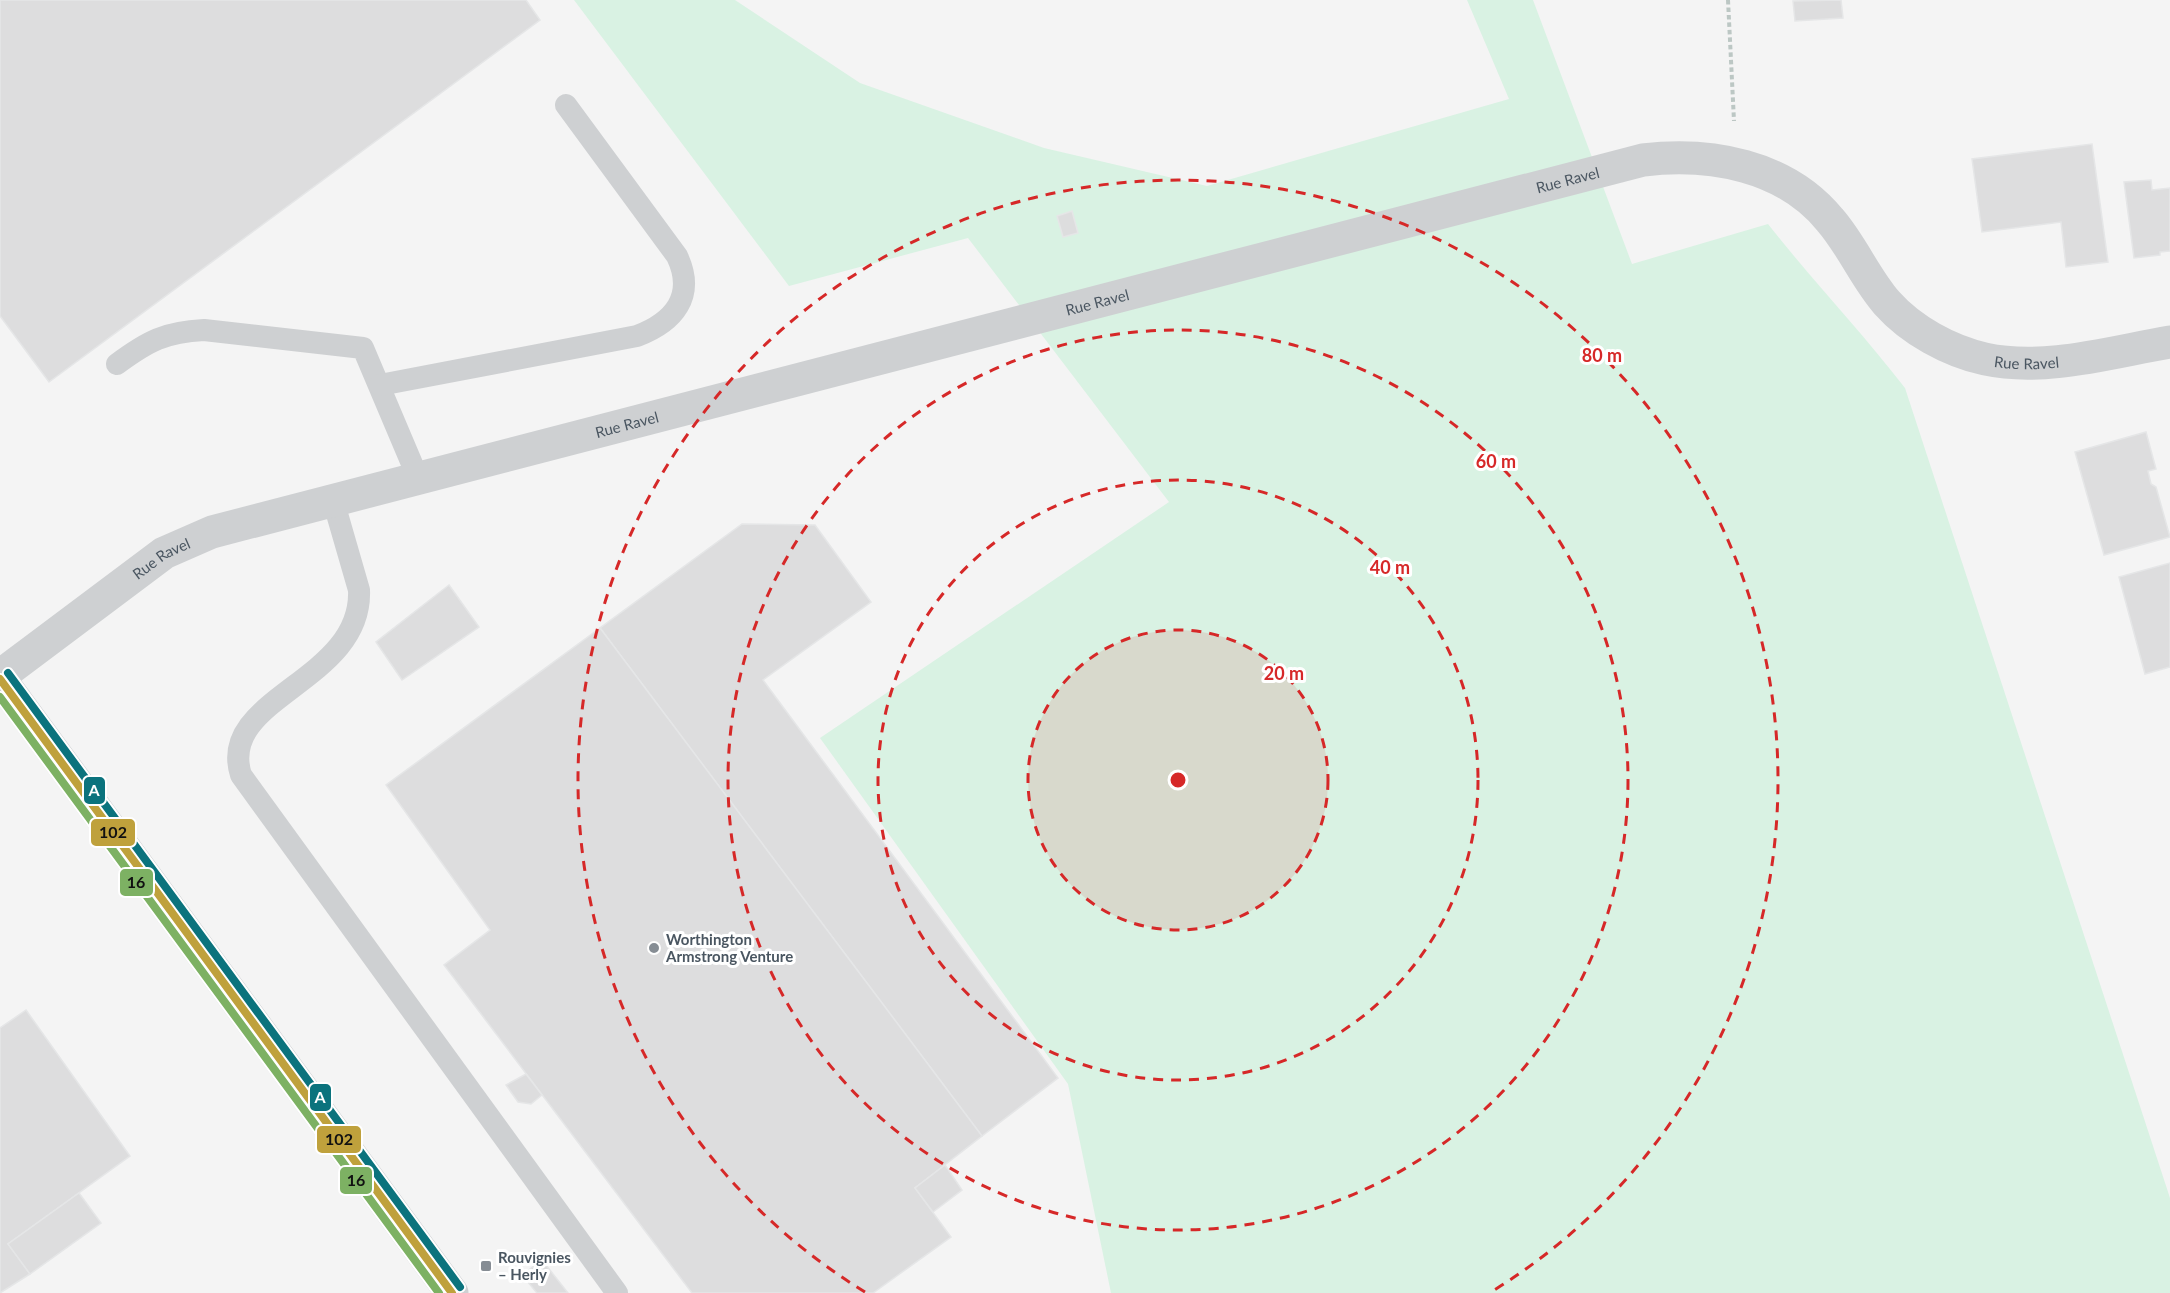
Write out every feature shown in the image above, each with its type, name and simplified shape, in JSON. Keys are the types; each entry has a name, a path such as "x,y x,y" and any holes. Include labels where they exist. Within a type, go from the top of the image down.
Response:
{"street":[{"name":"Rue Ravel","path":"0,677 164,553 212,532 1608,168 1675,156 1704,157 1761,171 1811,199 1831,221 1887,303 1910,324 1960,352 2019,364 2052,362 2170,342"},
{"path":"0,677 452,1293"}],"lane":[{"path":"380,386 637,336 662,325 678,306 684,291 684,272 677,256 566,105"},
{"path":"117,364 160,336 204,330 363,348 418,478"},
{"path":"333,500 359,590 356,621 335,653 258,716 246,729 239,744 237,760 241,775 617,1293"}],"path":[{"path":"1728,0 1737,164"}],"green space":[{"path":"574,0 735,0 860,83 1044,148 1207,186 1509,99 1467,0 1533,0 1632,264 1768,224 1905,388 2170,1198 2170,1293 1111,1293 1068,1084 820,738 1169,502 968,238 789,286"}],"building":[{"path":"0,0 526,0 540,20 49,382 0,316"},
{"path":"1841,0 1843,18 1795,21 1793,1"},
{"path":"2092,144 2108,262 2066,267 2061,222 1982,232 1972,159"},
{"path":"2151,180 2152,190 2170,188 2170,251 2160,252 2160,255 2134,258 2124,182"},
{"path":"1072,211 1078,233 1063,237 1057,216"},
{"path":"2146,432 2156,469 2148,471 2151,484 2156,487 2170,537 2104,555 2075,452"},
{"path":"742,524 815,525 871,602 763,680 1058,1078 982,1136 600,628"},
{"path":"2170,563 2170,667 2145,674 2119,577"},
{"path":"449,585 479,627 402,680 376,642"},
{"name":"Worthington Armstrong Venture","path":"600,628 982,1136 915,1188 951,1237 873,1293 692,1293 444,965 490,930 386,785"},
{"path":"26,1010 130,1156 8,1244 30,1274 0,1293 0,1028"},
{"path":"526,1074 542,1095 531,1104 518,1102 506,1085"},
{"path":"945,1165 962,1190 933,1212 915,1188"},
{"path":"79,1193 101,1223 30,1274 8,1244"},
{"path":"542,1260 568,1293 537,1293 522,1275"}],"transit line":[{"name":"A","path":"8,673 460,1287"},
{"name":"102","path":"0,679 452,1293"},
{"name":"16","path":"0,697 439,1293"}],"place":[{"name":"Worthington Armstrong Venture","path":"654,948"},
{"name":"Rouvignies – Herly","path":"486,1266"}]}
